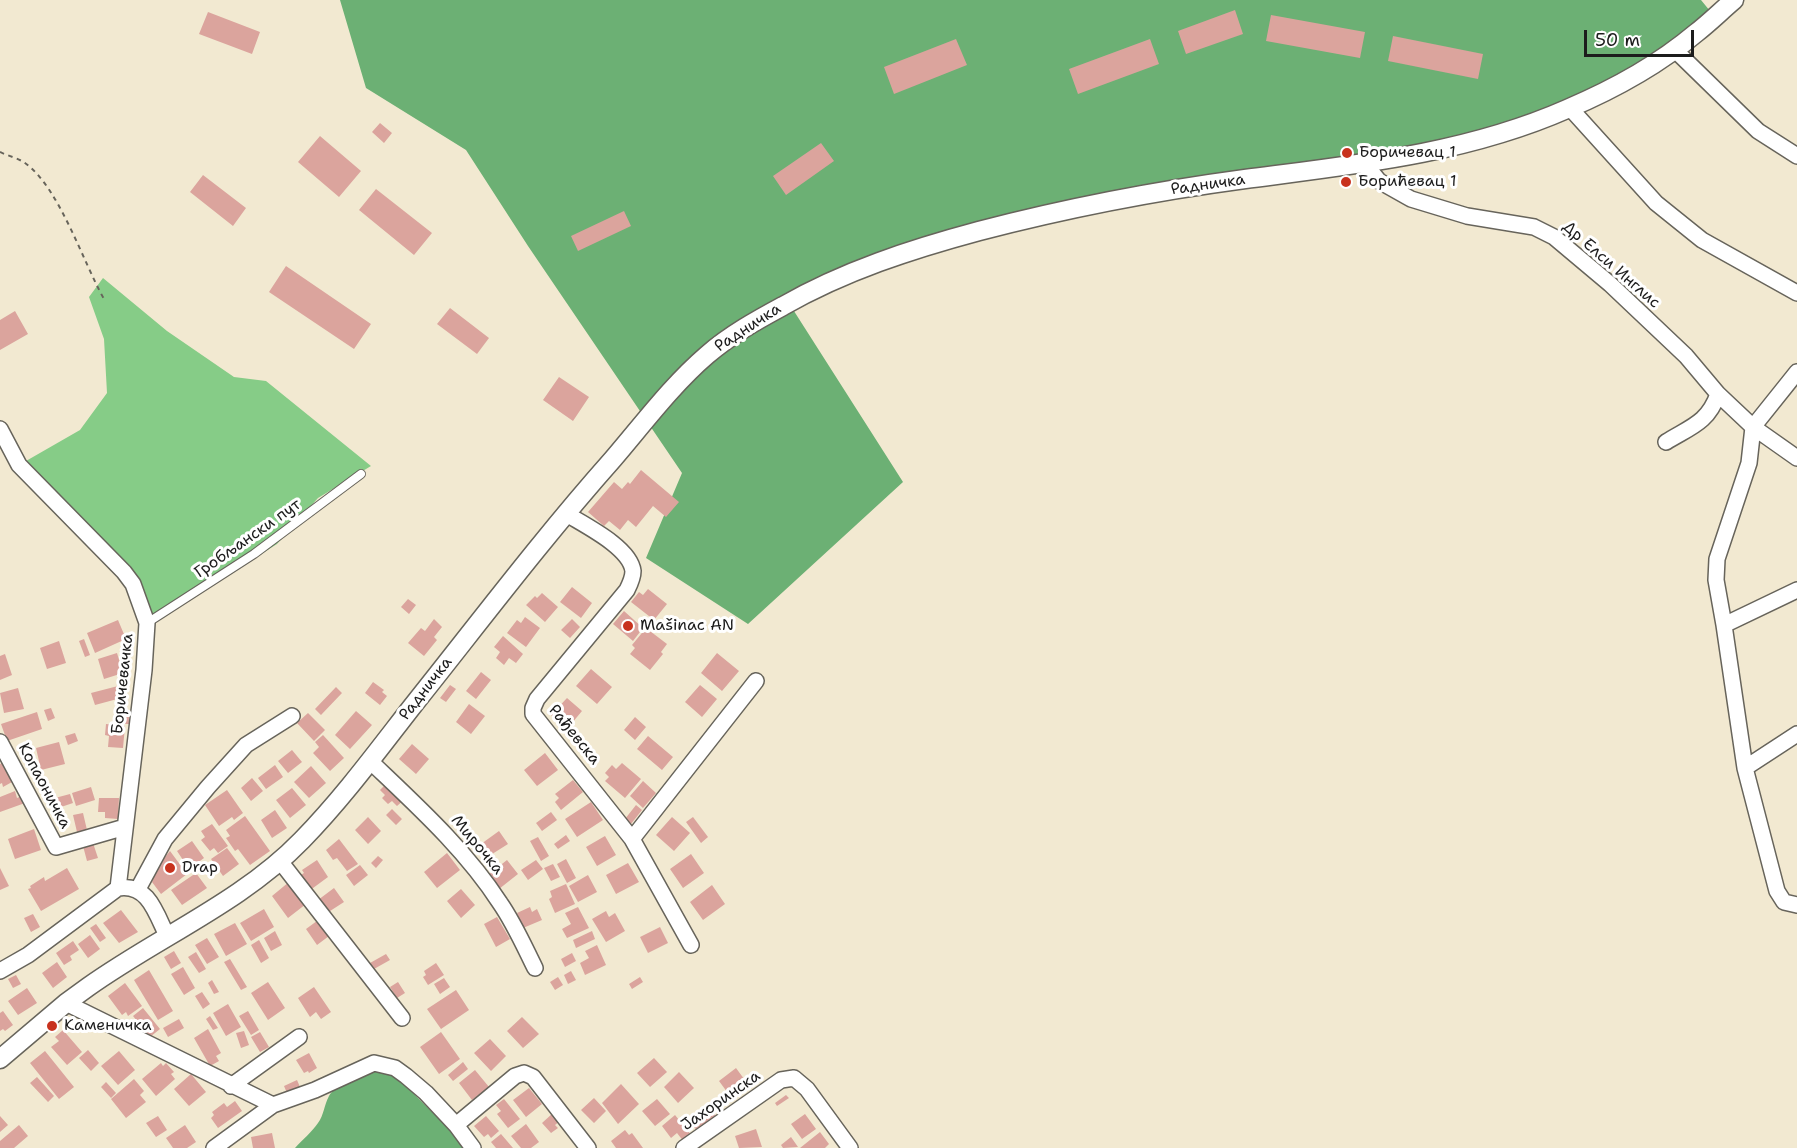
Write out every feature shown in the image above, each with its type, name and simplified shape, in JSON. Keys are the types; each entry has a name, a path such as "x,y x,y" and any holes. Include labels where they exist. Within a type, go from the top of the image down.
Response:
{"street":[{"name":"Радничка","path":"0,1059 66,1003 99,979 233,895 280,861 320,821 370,761 565,513 669,394 705,357 765,316 845,276 932,244 1097,203 1183,188 1365,164 1459,144 1526,125 1570,108 1649,66 1697,33 1734,0"},
{"path":"1675,50 1758,131 1797,156"},
{"path":"1570,108 1656,202 1679,222 1702,240 1797,293"},
{"name":"Др Елси Инглис","path":"1365,164 1379,181 1411,199 1467,216 1534,228 1554,237 1610,284 1686,356 1718,394 1753,427 1797,458"},
{"path":"1797,372 1753,427 1749,463 1717,559 1716,580 1745,768 1777,891 1784,902 1797,905"},
{"path":"1666,442 1705,418 1712,410 1718,394"},
{"name":"Боричевачка","path":"0,429 19,465 124,572 133,584 147,623 144,670 118,888"},
{"name":"Рађевска","path":"565,513 602,536 622,553 633,570 632,579 627,590 537,699 533,714 632,839 691,945"},
{"path":"1724,625 1797,590"},
{"path":"632,839 756,681"},
{"path":"138,889 165,839 246,745 292,716"},
{"path":"1745,768 1797,734"},
{"name":"Копаоничка","path":"0,742 56,847 125,827"},
{"name":"Мирочка","path":"370,761 435,823 482,878 504,909 535,968"},
{"path":"280,861 402,1017"},
{"path":"0,971 28,955 118,888 138,889 148,898 167,936"},
{"path":"66,1003 273,1105"},
{"path":"231,1086 299,1037"},
{"path":"214,1148 273,1105 315,1090 374,1063 395,1068 426,1093 456,1125 473,1148"},
{"path":"456,1125 514,1076 524,1073 533,1077 588,1148"},
{"name":"Јахоринска","path":"684,1148 781,1080 794,1078 807,1089 850,1148"}],"lane":[{"name":"Гробљански пут","path":"147,623 254,554 361,474"}],"path":[{"path":"0,152 24,162 35,171 56,200 104,299"}],"green space":[{"path":"340,0 1701,0 1710,11 1691,28 1644,62 1564,104 1445,142 1156,186 785,297 903,482 748,624 646,558 682,473 528,246 466,150 366,88"},
{"path":"103,278 167,331 234,377 266,381 371,466 318,498 277,544 166,615 147,623 140,600 19,465 80,430 107,393 104,339 89,297"},
{"path":"384,1070 393,1073 466,1148 295,1148 318,1123 327,1099 338,1087 370,1073"}],"building":[{"path":"1235,10 1243,34 1186,54 1178,31"},
{"path":"208,12 260,32 252,54 199,34"},
{"path":"1271,15 1365,32 1360,58 1266,41"},
{"path":"1393,36 1483,54 1478,79 1388,61"},
{"path":"956,39 967,65 894,94 884,67"},
{"path":"1150,39 1159,64 1078,94 1069,69"},
{"path":"380,123 392,133 384,143 372,132"},
{"path":"320,136 361,171 339,197 298,162"},
{"path":"821,143 834,161 786,195 773,176"},
{"path":"203,175 246,208 233,226 190,192"},
{"path":"376,189 432,233 414,255 359,210"},
{"path":"624,211 631,226 578,251 571,236"},
{"path":"286,266 371,324 354,349 269,292"},
{"path":"450,308 489,338 477,354 437,324"},
{"path":"15,311 28,334 0,350 0,320"},
{"path":"559,377 589,397 573,421 543,400"},
{"path":"641,470 679,502 666,517 653,506 636,527 628,520 620,530 609,521 604,526 588,512 614,482 622,489 628,482 630,484"},
{"path":"572,587 592,603 581,618 560,602"},
{"path":"648,589 667,604 654,620 631,602 639,592 643,595"},
{"path":"542,593 558,607 545,622 526,605"},
{"path":"408,599 416,605 409,614 401,607"},
{"name":"Mašinac AN","path":"624,611 643,628 633,641 613,624"},
{"path":"525,617 540,628 526,647 507,633 517,620 521,623"},
{"path":"434,619 442,627 434,637 437,640 424,656 408,643 421,628 425,631"},
{"path":"572,619 580,627 570,638 561,630"},
{"path":"118,620 126,639 95,653 87,633"},
{"path":"646,628 667,644 661,652 663,654 650,670 630,654 635,648 632,645"},
{"path":"503,636 523,654 516,663 509,658 504,665 496,658 500,652 494,647"},
{"path":"84,639 90,655 85,657 79,641"},
{"path":"59,641 66,663 47,669 40,648"},
{"path":"117,653 123,673 104,679 98,659"},
{"path":"717,653 739,671 722,691 701,673"},
{"path":"5,654 12,675 0,680 0,656"},
{"path":"591,669 612,687 597,704 576,686"},
{"path":"481,672 491,680 476,699 466,691"},
{"path":"373,682 384,690 382,692 387,696 380,705 365,693"},
{"path":"450,685 456,689 446,702 440,698"},
{"path":"700,685 717,699 702,717 685,702"},
{"path":"118,686 121,698 95,705 91,693"},
{"path":"336,687 342,693 321,715 315,709"},
{"path":"18,688 24,709 4,713 0,693"},
{"path":"567,698 582,711 567,729 551,715"},
{"path":"469,704 485,716 471,734 456,722"},
{"path":"51,708 55,718 48,721 44,710"},
{"path":"356,711 372,725 350,749 335,735"},
{"path":"37,712 42,729 7,741 1,724"},
{"path":"308,713 325,730 314,741 297,723"},
{"path":"119,717 129,717 129,724 119,724"},
{"path":"635,717 646,727 635,740 624,730"},
{"path":"106,724 125,726 123,748 108,747 109,736 105,735"},
{"path":"75,733 78,741 68,745 65,736"},
{"path":"323,735 344,758 330,771 313,753 319,747 315,742"},
{"path":"648,736 673,757 662,770 637,749"},
{"path":"59,742 65,764 41,770 36,748"},
{"path":"412,744 429,759 416,774 399,759"},
{"path":"292,750 302,762 288,773 278,761"},
{"path":"545,753 558,770 537,786 524,770"},
{"path":"2,763 12,782 3,787 2,783 0,784 0,764"},
{"path":"622,763 641,779 625,798 605,781 609,777 605,773 612,765 616,769"},
{"path":"275,765 283,777 266,789 258,778"},
{"path":"311,766 326,783 309,798 294,782"},
{"path":"252,778 263,791 251,801 241,788"},
{"path":"573,780 583,792 561,810 555,802 559,798 555,794"},
{"path":"643,781 656,793 643,808 630,796"},
{"path":"388,782 405,799 397,806 392,801 388,804 382,798 385,795 380,790"},
{"path":"91,787 95,800 76,806 72,793"},
{"path":"292,788 306,805 290,818 276,800"},
{"path":"227,790 243,813 234,820 232,817 219,826 205,805"},
{"path":"15,791 17,798 22,796 25,803 0,812 0,797"},
{"path":"70,794 73,803 58,808 55,798"},
{"path":"99,798 119,798 118,819 105,818 105,812 98,812"},
{"path":"591,802 603,820 577,837 565,819"},
{"path":"636,805 642,810 631,824 625,819"},
{"path":"392,809 402,819 396,825 386,815"},
{"path":"275,810 287,828 272,838 261,820"},
{"path":"551,812 557,820 542,831 536,823"},
{"path":"83,813 87,830 77,832 73,815"},
{"path":"245,816 270,851 250,865 238,849 235,851 226,838 230,836 226,830"},
{"path":"368,817 381,831 368,844 355,830"},
{"path":"672,817 690,833 674,851 656,835"},
{"path":"693,817 708,837 701,843 686,822"},
{"path":"212,824 228,846 218,853 214,848 210,851 201,840 205,837 201,831"},
{"path":"34,829 41,850 15,859 8,839"},
{"path":"499,831 508,844 489,856 481,844"},
{"path":"566,835 570,841 558,849 554,844"},
{"path":"605,836 616,855 597,866 586,847"},
{"path":"538,837 549,856 541,861 530,841"},
{"path":"339,839 358,864 347,871 337,858 333,860 326,850"},
{"path":"192,841 204,858 189,869 177,851"},
{"path":"93,843 98,858 87,861 83,846"},
{"path":"227,848 239,864 223,876 211,859"},
{"name":"Drap","path":"170,851 187,874 161,894 152,882 160,863"},
{"path":"447,853 460,870 437,888 424,872"},
{"path":"691,854 704,873 683,888 670,869"},
{"path":"378,856 383,860 376,868 371,863"},
{"path":"566,859 576,878 567,883 557,864"},
{"path":"317,860 328,877 309,891 299,876 304,873 302,870"},
{"path":"507,860 518,874 499,889 488,875"},
{"path":"536,860 543,869 528,880 521,870"},
{"path":"628,863 639,882 616,894 606,875"},
{"path":"553,864 560,877 551,881 544,868"},
{"path":"360,865 368,875 354,886 346,875"},
{"path":"0,868 9,886 0,890"},
{"path":"67,868 79,889 41,911 28,889 44,877 45,881"},
{"path":"196,873 207,888 182,905 171,890"},
{"path":"588,875 597,892 578,902 569,886"},
{"path":"289,882 306,904 288,918 272,896"},
{"path":"566,884 575,904 555,913 549,899 552,897 550,891"},
{"path":"712,885 725,904 703,920 690,902"},
{"path":"334,888 344,902 327,913 318,900"},
{"path":"461,889 475,905 461,918 447,901"},
{"path":"530,907 532,912 537,909 542,920 523,928 517,913"},
{"path":"578,907 589,928 567,938 562,929 571,924 565,913"},
{"path":"264,909 274,927 251,941 240,923"},
{"path":"121,910 138,932 119,943 103,923"},
{"path":"606,911 609,917 615,913 625,931 606,942 592,919"},
{"path":"33,914 40,927 31,932 24,918"},
{"path":"497,917 510,939 496,947 484,924"},
{"path":"321,918 333,933 317,945 306,929"},
{"path":"235,923 247,944 226,956 214,934"},
{"path":"96,924 106,938 100,942 90,928"},
{"path":"660,927 668,943 648,953 640,937"},
{"path":"275,931 282,945 271,951 264,938"},
{"path":"592,931 595,939 576,948 573,940"},
{"path":"90,935 100,949 88,958 78,944"},
{"path":"207,938 219,957 207,964 195,945"},
{"path":"259,940 269,958 261,963 251,945"},
{"path":"73,941 79,950 70,956 72,960 64,965 56,953"},
{"path":"597,945 606,965 585,975 580,963 589,958 585,951"},
{"path":"174,951 181,963 171,969 164,957"},
{"path":"196,952 206,969 199,973 188,957"},
{"path":"572,953 576,961 565,967 561,959"},
{"path":"386,954 390,960 374,969 370,963"},
{"path":"230,959 247,987 241,990 224,962"},
{"path":"57,962 67,977 53,988 42,973"},
{"path":"436,963 444,975 428,985 423,977 426,975 424,971"},
{"path":"183,967 195,988 184,995 171,974"},
{"path":"149,970 173,1011 158,1020 134,980"},
{"path":"571,971 576,980 568,984 564,975"},
{"path":"16,975 21,984 13,988 8,979"},
{"path":"558,977 563,985 555,990 550,982"},
{"path":"640,977 643,982 632,989 629,984"},
{"path":"444,978 450,987 440,994 434,984"},
{"path":"212,980 219,992 214,994 208,983"},
{"path":"268,982 285,1008 268,1020 251,993"},
{"path":"398,982 405,993 397,998 390,987"},
{"path":"125,983 142,1006 128,1016 126,1012 122,1015 108,996"},
{"path":"314,987 331,1012 321,1019 316,1012 310,1017 298,998"},
{"path":"27,988 37,1003 18,1015 8,1001"},
{"path":"456,990 469,1010 441,1029 427,1009"},
{"path":"202,992 210,1004 203,1009 195,996"},
{"path":"228,1004 241,1027 226,1036 213,1013"},
{"path":"143,1008 160,1029 150,1037 133,1016"},
{"path":"3,1011 13,1025 5,1031 3,1029 0,1031 0,1013"},
{"path":"248,1011 259,1030 251,1035 239,1016"},
{"path":"210,1016 218,1028 213,1030 206,1019"},
{"path":"522,1017 539,1034 523,1048 507,1031"},
{"path":"179,1019 184,1028 168,1037 163,1028"},
{"path":"208,1029 221,1053 216,1056 219,1061 210,1066 194,1038"},
{"path":"63,1030 82,1052 67,1065 51,1047 59,1041 55,1037"},
{"path":"244,1031 249,1045 241,1048 236,1033"},
{"path":"260,1032 269,1047 260,1052 251,1037"},
{"path":"441,1032 460,1059 439,1074 420,1047"},
{"path":"490,1039 506,1056 491,1071 474,1053"},
{"path":"88,1050 99,1063 91,1071 79,1058"},
{"path":"45,1051 74,1087 59,1099 30,1063"},
{"path":"119,1051 135,1070 118,1085 101,1066"},
{"path":"309,1053 317,1068 304,1073 296,1060"},
{"path":"654,1058 667,1072 650,1087 637,1073"},
{"path":"463,1062 468,1069 453,1081 448,1075"},
{"path":"161,1063 163,1066 166,1063 174,1072 171,1074 175,1079 156,1096 142,1079"},
{"path":"736,1068 750,1087 733,1100 719,1081"},
{"path":"475,1070 489,1087 472,1100 459,1083"},
{"path":"679,1072 694,1088 678,1103 664,1087"},
{"path":"191,1074 206,1092 189,1106 174,1089"},
{"path":"37,1077 54,1096 48,1102 30,1083"},
{"path":"134,1079 144,1091 140,1095 146,1102 126,1118 111,1099"},
{"path":"297,1080 300,1087 287,1093 284,1086"},
{"path":"106,1082 116,1093 111,1098 101,1087"},
{"path":"621,1084 639,1104 618,1124 602,1103"},
{"path":"529,1088 542,1104 526,1117 513,1100"},
{"path":"786,1095 789,1098 777,1106 775,1103"},
{"path":"594,1098 606,1111 594,1123 581,1110"},
{"path":"504,1099 520,1119 508,1128 497,1114 501,1111 496,1105"},
{"path":"657,1099 670,1114 655,1126 642,1111"},
{"path":"235,1101 242,1111 218,1128 211,1118 214,1115 212,1112 224,1103 227,1107"},
{"path":"710,1108 717,1118 698,1132 691,1123"},
{"path":"553,1113 560,1121 555,1125 558,1128 551,1133 542,1123"},
{"path":"805,1114 816,1129 802,1139 791,1124"},
{"path":"675,1115 692,1136 684,1142 677,1133 671,1138 662,1126"},
{"path":"0,1116 8,1125 0,1132"},
{"path":"158,1116 167,1130 156,1137 146,1123"},
{"path":"486,1116 499,1131 491,1138 488,1134 484,1137 474,1126"},
{"path":"526,1124 539,1142 531,1148 521,1148 511,1136"},
{"path":"19,1125 28,1136 14,1148 0,1148 0,1141"},
{"path":"185,1125 196,1142 187,1148 173,1148 166,1138"},
{"path":"756,1129 762,1147 739,1148 735,1136"},
{"path":"625,1130 629,1135 632,1133 643,1148 616,1148 611,1141"},
{"path":"820,1132 829,1144 825,1148 800,1148"},
{"path":"272,1133 275,1148 253,1148 251,1137"},
{"path":"501,1134 513,1148 496,1148 491,1142"},
{"path":"791,1137 798,1147 783,1148 781,1145"}],"place":[{"name":"Боричевац 1","path":"1347,153"},
{"name":"Борићевац 1","path":"1346,182"},
{"name":"Mašinac AN","path":"628,626"},
{"name":"Drap","path":"170,868"},
{"name":"Каменичка","path":"52,1026"}]}
